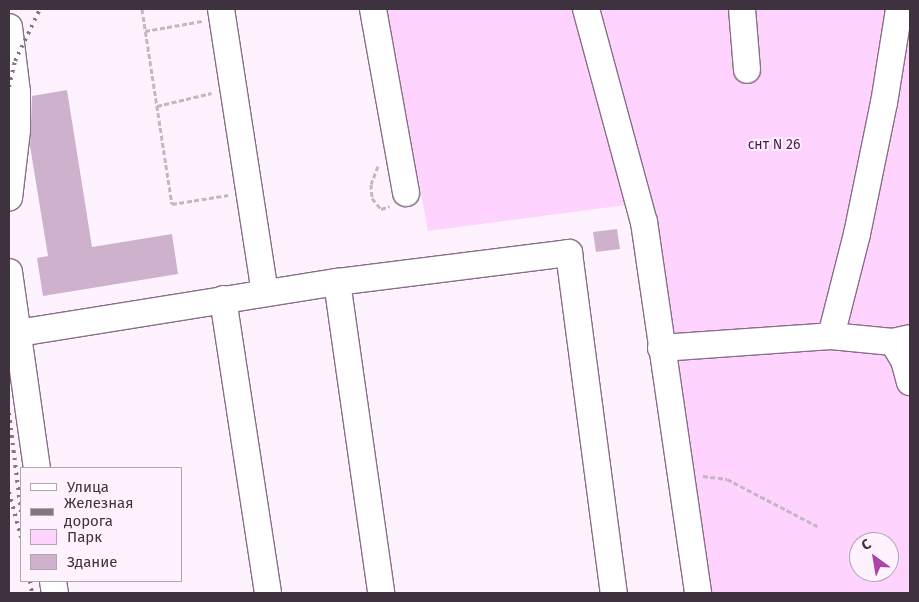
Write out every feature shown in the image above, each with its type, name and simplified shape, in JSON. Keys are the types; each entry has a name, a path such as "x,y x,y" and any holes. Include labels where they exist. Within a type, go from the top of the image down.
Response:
{"lane":[{"path":"373,9 406,194"},
{"path":"586,9 644,222 698,593"},
{"path":"742,9 747,70"},
{"path":"831,336 857,234 884,103 898,9"},
{"path":"222,13 265,292"},
{"path":"9,27 17,92 17,130 9,198"},
{"path":"18,333 265,292 569,254 614,593"},
{"path":"9,272 37,467"},
{"path":"337,282 381,593"},
{"path":"223,299 268,593"},
{"path":"661,348 831,336 902,340 904,360 910,382"}],"path":[{"path":"142,9 172,204 250,191"},
{"path":"145,31 222,13"},
{"path":"156,106 234,88"},
{"path":"680,472 727,479 817,526"}],"green space":[{"name":"снт N 26","path":"387,9 910,9 910,593 707,593 649,202 428,231"}],"building":[{"path":"67,90 92,247 172,234 178,274 43,296 37,258 48,256 30,146 32,96"},
{"path":"617,229 620,249 596,252 593,232"}],"railway":[{"path":"9,87 15,61 40,9"},
{"path":"9,413 20,504"},
{"path":"9,492 20,533"},
{"path":"30,582 32,593"}]}
